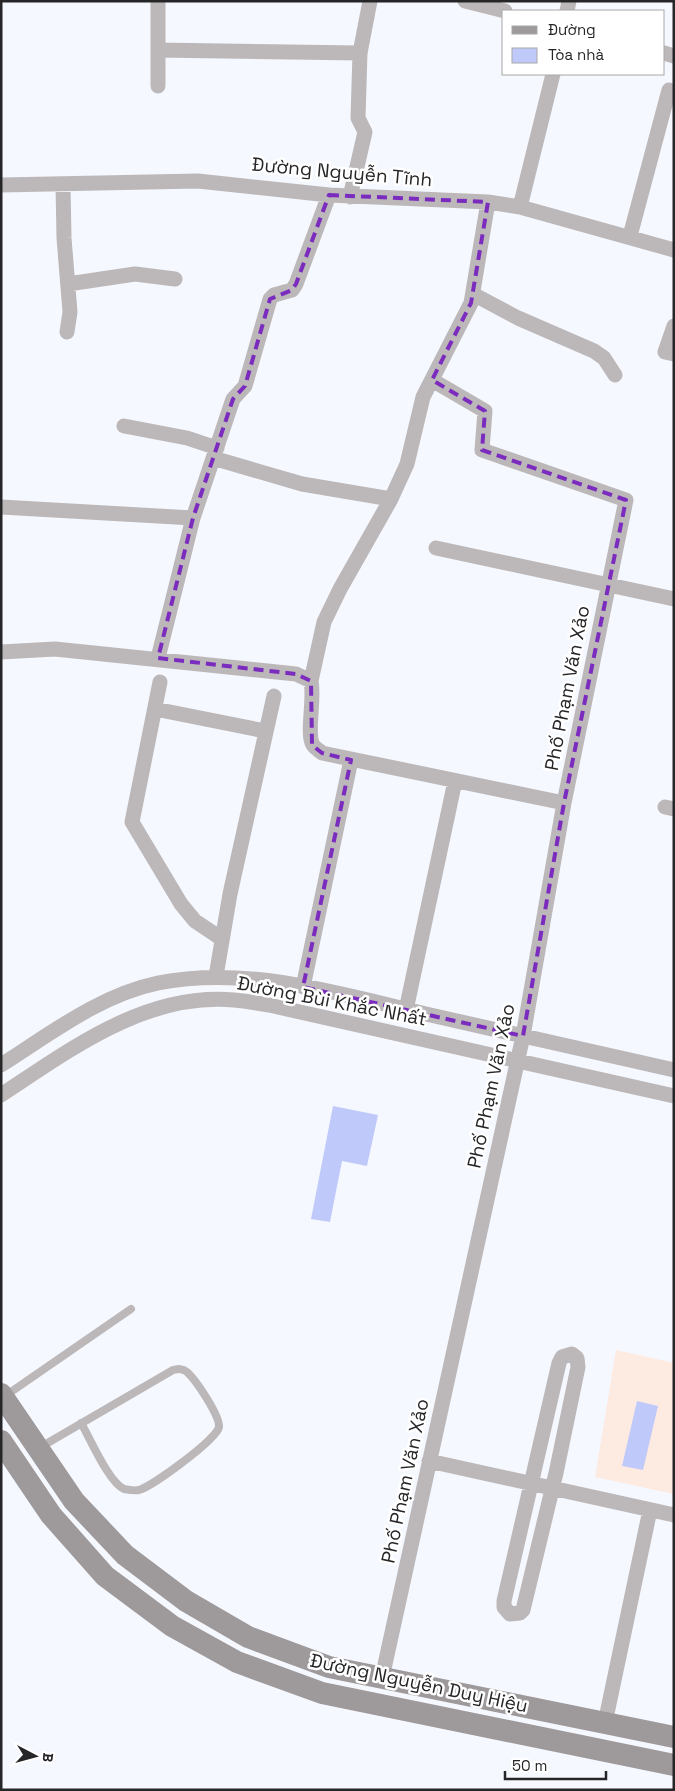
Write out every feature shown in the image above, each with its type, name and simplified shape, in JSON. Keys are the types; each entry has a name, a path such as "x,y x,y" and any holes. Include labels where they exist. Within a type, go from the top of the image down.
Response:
{"street":[{"path":"350,196 365,132 358,118 360,53 370,1"},
{"path":"465,1 502,10"},
{"path":"157,2 158,86"},
{"path":"158,50 360,53"},
{"path":"520,207 553,75"},
{"path":"630,236 669,90"},
{"name":"Đường Nguyễn Tĩnh","path":"1,185 198,181 329,195 488,202 520,207 630,236 674,250"},
{"path":"63,185 64,238 70,312 67,332"},
{"path":"158,658 193,518 233,399 245,386 270,299 274,295 292,290 296,284 329,195"},
{"path":"488,202 471,303 420,408 407,464 391,499 340,589 324,622 313,661 310,681 314,694 310,730 312,745 322,753 564,803"},
{"path":"68,284 135,274 175,279"},
{"path":"473,294 518,318 594,351 604,358 615,375"},
{"path":"674,326 665,352 674,354"},
{"name":"Phố Phạm Văn Xảo","path":"382,1678 518,1061 564,803 626,500 482,450 485,412 432,380"},
{"path":"124,426 187,438 215,453 302,484 391,499"},
{"path":"1,507 193,518"},
{"path":"436,548 674,599"},
{"path":"1,652 54,649 158,658 296,674 310,681"},
{"path":"160,682 132,822 181,904 195,921 222,939"},
{"path":"216,976 265,731 274,696"},
{"path":"155,709 265,731"},
{"path":"304,987 351,760"},
{"path":"406,1010 455,781"},
{"name":"Đường Bùi Khắc Nhất","path":"1,1065 61,1026 105,1001 156,983 216,976 237,976 304,987 674,1070"},
{"name":"Đường Bùi Khắc Nhất","path":"1,1095 74,1048 118,1023 159,1007 199,1000 233,1000 269,1005 674,1096"},
{"path":"572,1354 577,1358 578,1367 553,1488 526,1602 523,1610 514,1614 508,1612 504,1601 532,1483 559,1363 562,1357 572,1354"},
{"name":"Đường Nguyễn Duy Hiệu","path":"2,1395 74,1501 125,1555 186,1601 248,1638 329,1667 674,1737"},
{"name":"Đường Nguyễn Duy Hiệu","path":"1,1441 51,1515 105,1576 172,1626 237,1662 322,1693 674,1765"},
{"path":"429,1461 674,1515"},
{"path":"605,1722 650,1510"},
{"path":"377,1704 382,1678"}],"lane":[{"path":"2,1395 131,1310"},
{"path":"38,1448 81,1423 179,1368 186,1372 195,1382 217,1417 219,1426 213,1439 151,1485 138,1490 129,1490 115,1482 81,1423"}],"highlighted area":[{"path":"329,195 488,202 471,303 432,380 485,411 482,450 626,500 564,803 523,1036 303,987 351,760 322,753 312,745 311,681 296,674 158,658 193,518 233,399 245,386 270,299 292,290 296,284"}],"shaded area":[{"path":"616,1350 674,1363 674,1494 595,1477"}],"building":[{"path":"333,1106 378,1115 367,1166 342,1161 330,1222 311,1219"},
{"path":"637,1401 658,1406 643,1470 622,1466"}]}
